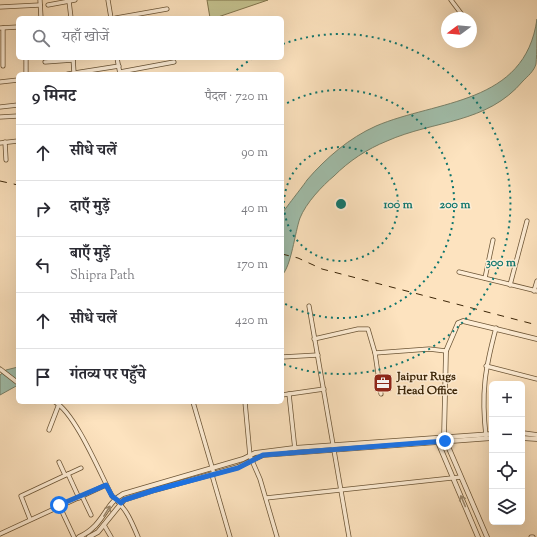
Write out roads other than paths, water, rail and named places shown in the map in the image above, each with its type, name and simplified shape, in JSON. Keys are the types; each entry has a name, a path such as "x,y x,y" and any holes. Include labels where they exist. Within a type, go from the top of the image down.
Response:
{"street":[{"path":"48,5 75,0"},
{"path":"108,0 111,16"},
{"path":"451,0 459,12"},
{"path":"69,1 71,16"},
{"path":"0,7 40,2 41,16"},
{"path":"127,16 167,9"},
{"path":"3,66 2,28 16,28"},
{"path":"26,60 26,72"},
{"path":"45,62 64,60"},
{"path":"73,60 74,72"},
{"path":"118,60 120,72"},
{"path":"125,72 174,62"},
{"path":"93,72 119,66"},
{"path":"0,82 16,80"},
{"path":"0,107 16,105"},
{"path":"0,117 16,116"},
{"path":"0,143 16,141"},
{"path":"5,142 6,160"},
{"path":"510,285 526,221"},
{"path":"485,278 493,240"},
{"path":"459,272 536,291 537,281"},
{"path":"309,306 350,537"},
{"path":"487,537 444,439 446,351 458,323 468,321 537,339"},
{"path":"486,437 483,388 486,366 496,328"},
{"path":"314,338 358,329 368,329 375,353 381,394"},
{"path":"375,353 429,349 446,351"},
{"path":"284,358 318,355"},
{"path":"486,366 537,379"},
{"path":"0,369 16,382"},
{"path":"284,395 324,389"},
{"path":"289,394 294,450"},
{"path":"49,430 57,404"},
{"path":"58,404 65,409 74,422 106,485 115,499 121,503 129,514 138,537"},
{"path":"194,404 213,468 213,475 230,537"},
{"path":"245,404 251,458 260,479 277,537"},
{"path":"525,433 537,435"},
{"path":"79,537 94,529 115,499 123,494 263,455 294,450 444,439 489,438"},
{"path":"525,438 537,439"},
{"path":"437,440 478,537"},
{"path":"89,537 98,532 124,500 155,490 238,468 251,458"},
{"path":"59,462 91,515"},
{"path":"30,519 22,496 81,468"},
{"path":"266,498 461,477"},
{"path":"0,534 59,505 106,485"},
{"path":"59,505 74,537"},
{"path":"104,525 111,537"}],"railway":[{"path":"0,181 16,185"},
{"path":"284,254 298,258 322,269 537,325"}],"place":[{"name":"Jaipur Rugs Head Office","path":"383,383"}]}
